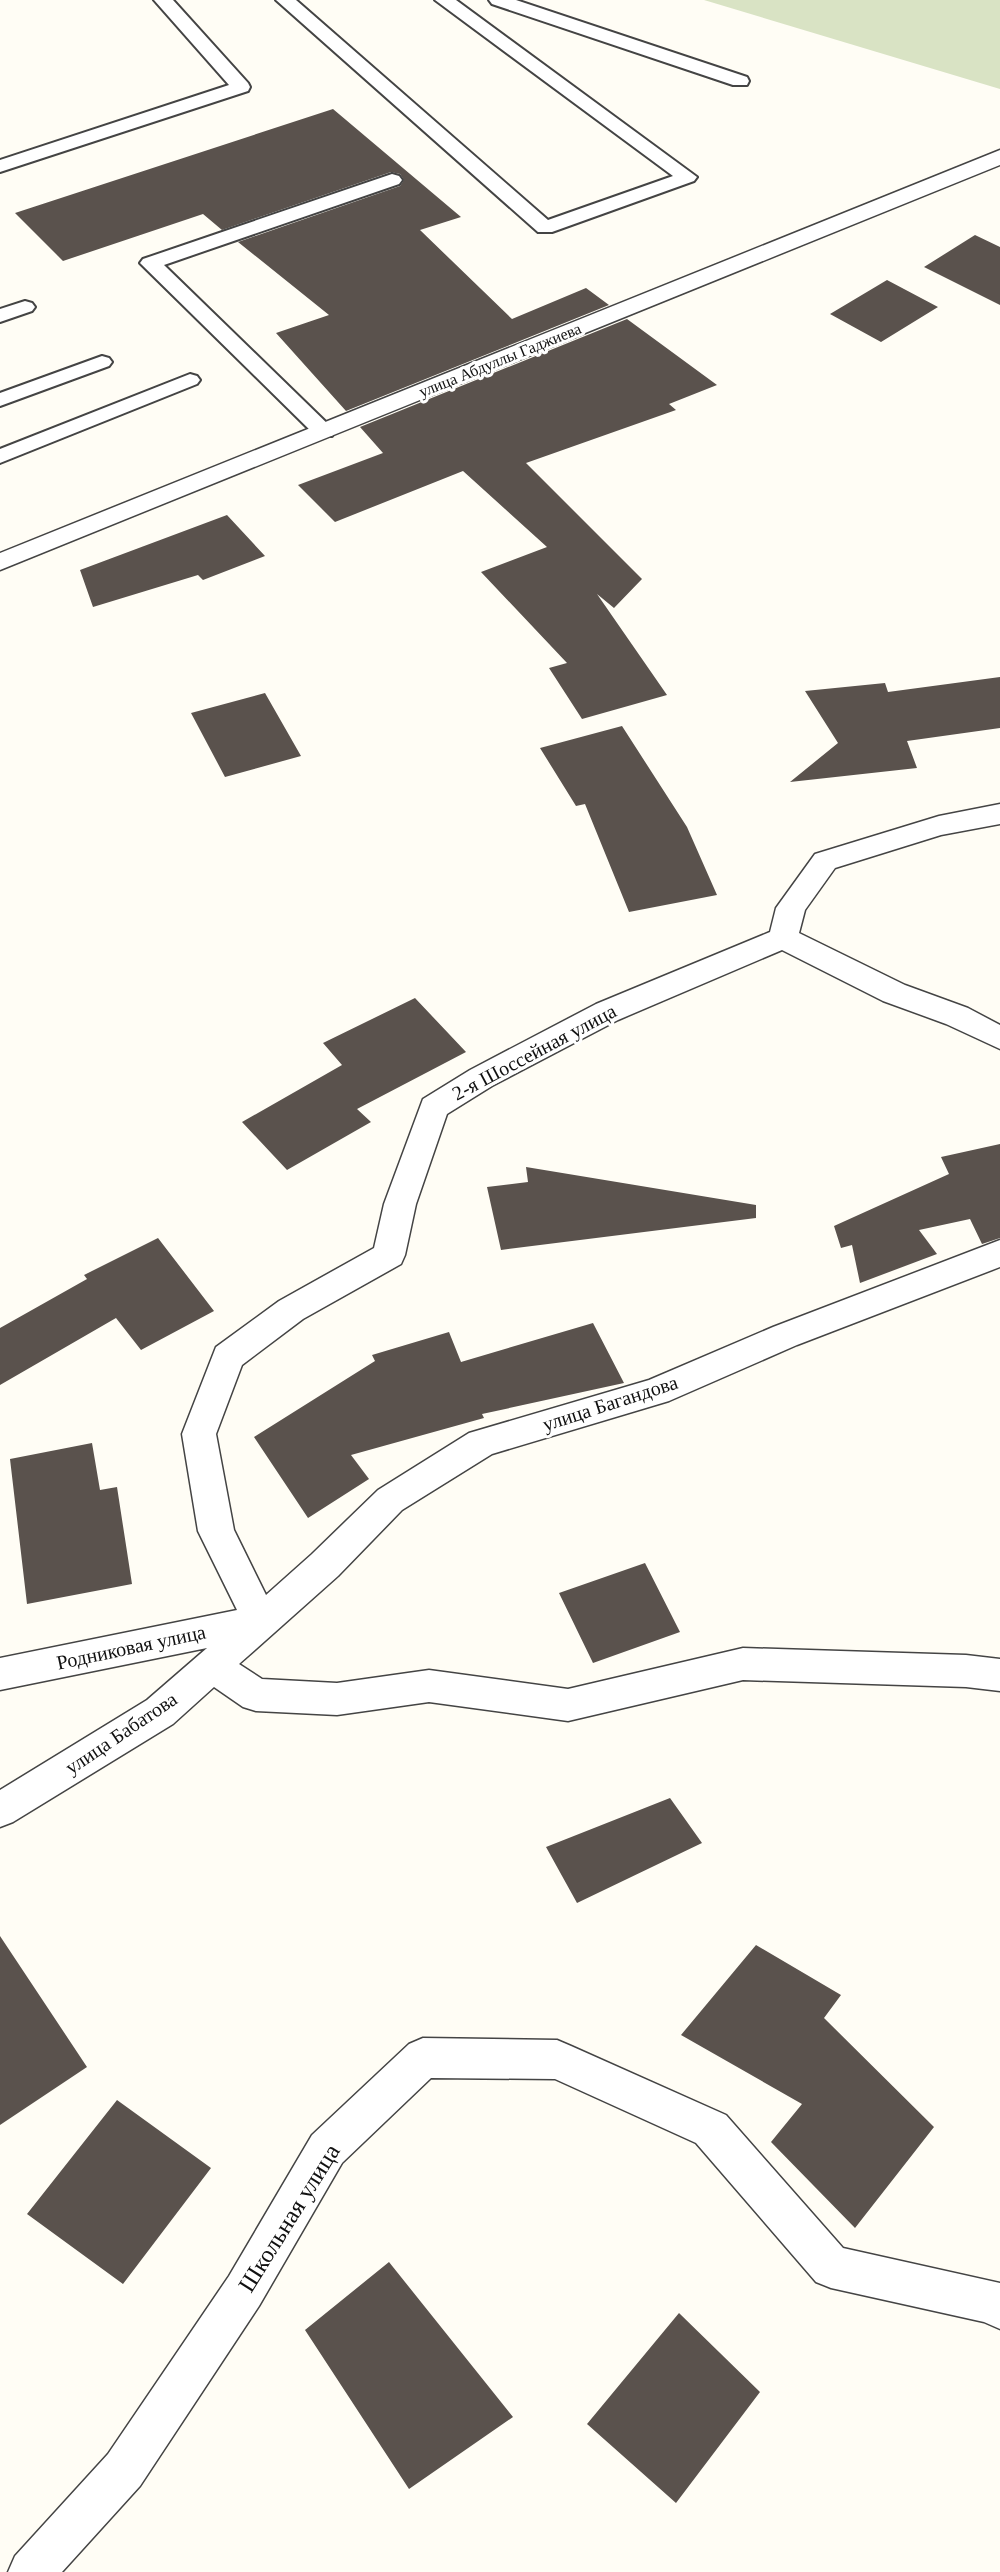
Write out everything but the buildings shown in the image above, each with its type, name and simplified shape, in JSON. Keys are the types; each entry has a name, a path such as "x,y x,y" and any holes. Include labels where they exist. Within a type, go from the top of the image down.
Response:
{"street":[{"name":"улица Абдуллы Гаджиева","path":"0,562 1000,157"},
{"path":"1000,814 939,826 825,861 790,908 783,938 894,993 957,1016 1000,1038"},
{"name":"2-я Шоссейная улица","path":"261,1621 216,1531 199,1434 228,1357 291,1310 388,1256 400,1204 434,1107 481,1078 607,1012 783,938"},
{"name":"улица Багандова","path":"261,1621 325,1565 390,1500 481,1443 657,1391 785,1336 1000,1253"},
{"name":"улица Бабатова","path":"0,1810 160,1712 261,1621"},
{"name":"Родниковая улица","path":"0,1674 261,1621"},
{"path":"211,1665 256,1695 337,1700 429,1686 568,1705 743,1664 966,1671 1000,1675"},
{"name":"Школьная улица","path":"31,2572 124,2470 244,2290 327,2149 423,2058 557,2060 711,2129 831,2267 996,2303 1000,2308"}],"lane":[{"path":"0,166 241,87 163,0"},
{"path":"285,0 501,187 544,228 687,177 444,0"},
{"path":"498,0 740,81"},
{"path":"324,431 150,262 392,180"},
{"path":"0,316 25,307"},
{"path":"0,400 102,362"},
{"path":"0,457 190,380"}],"green space":[{"path":"704,0 1000,0 1000,89"}]}
